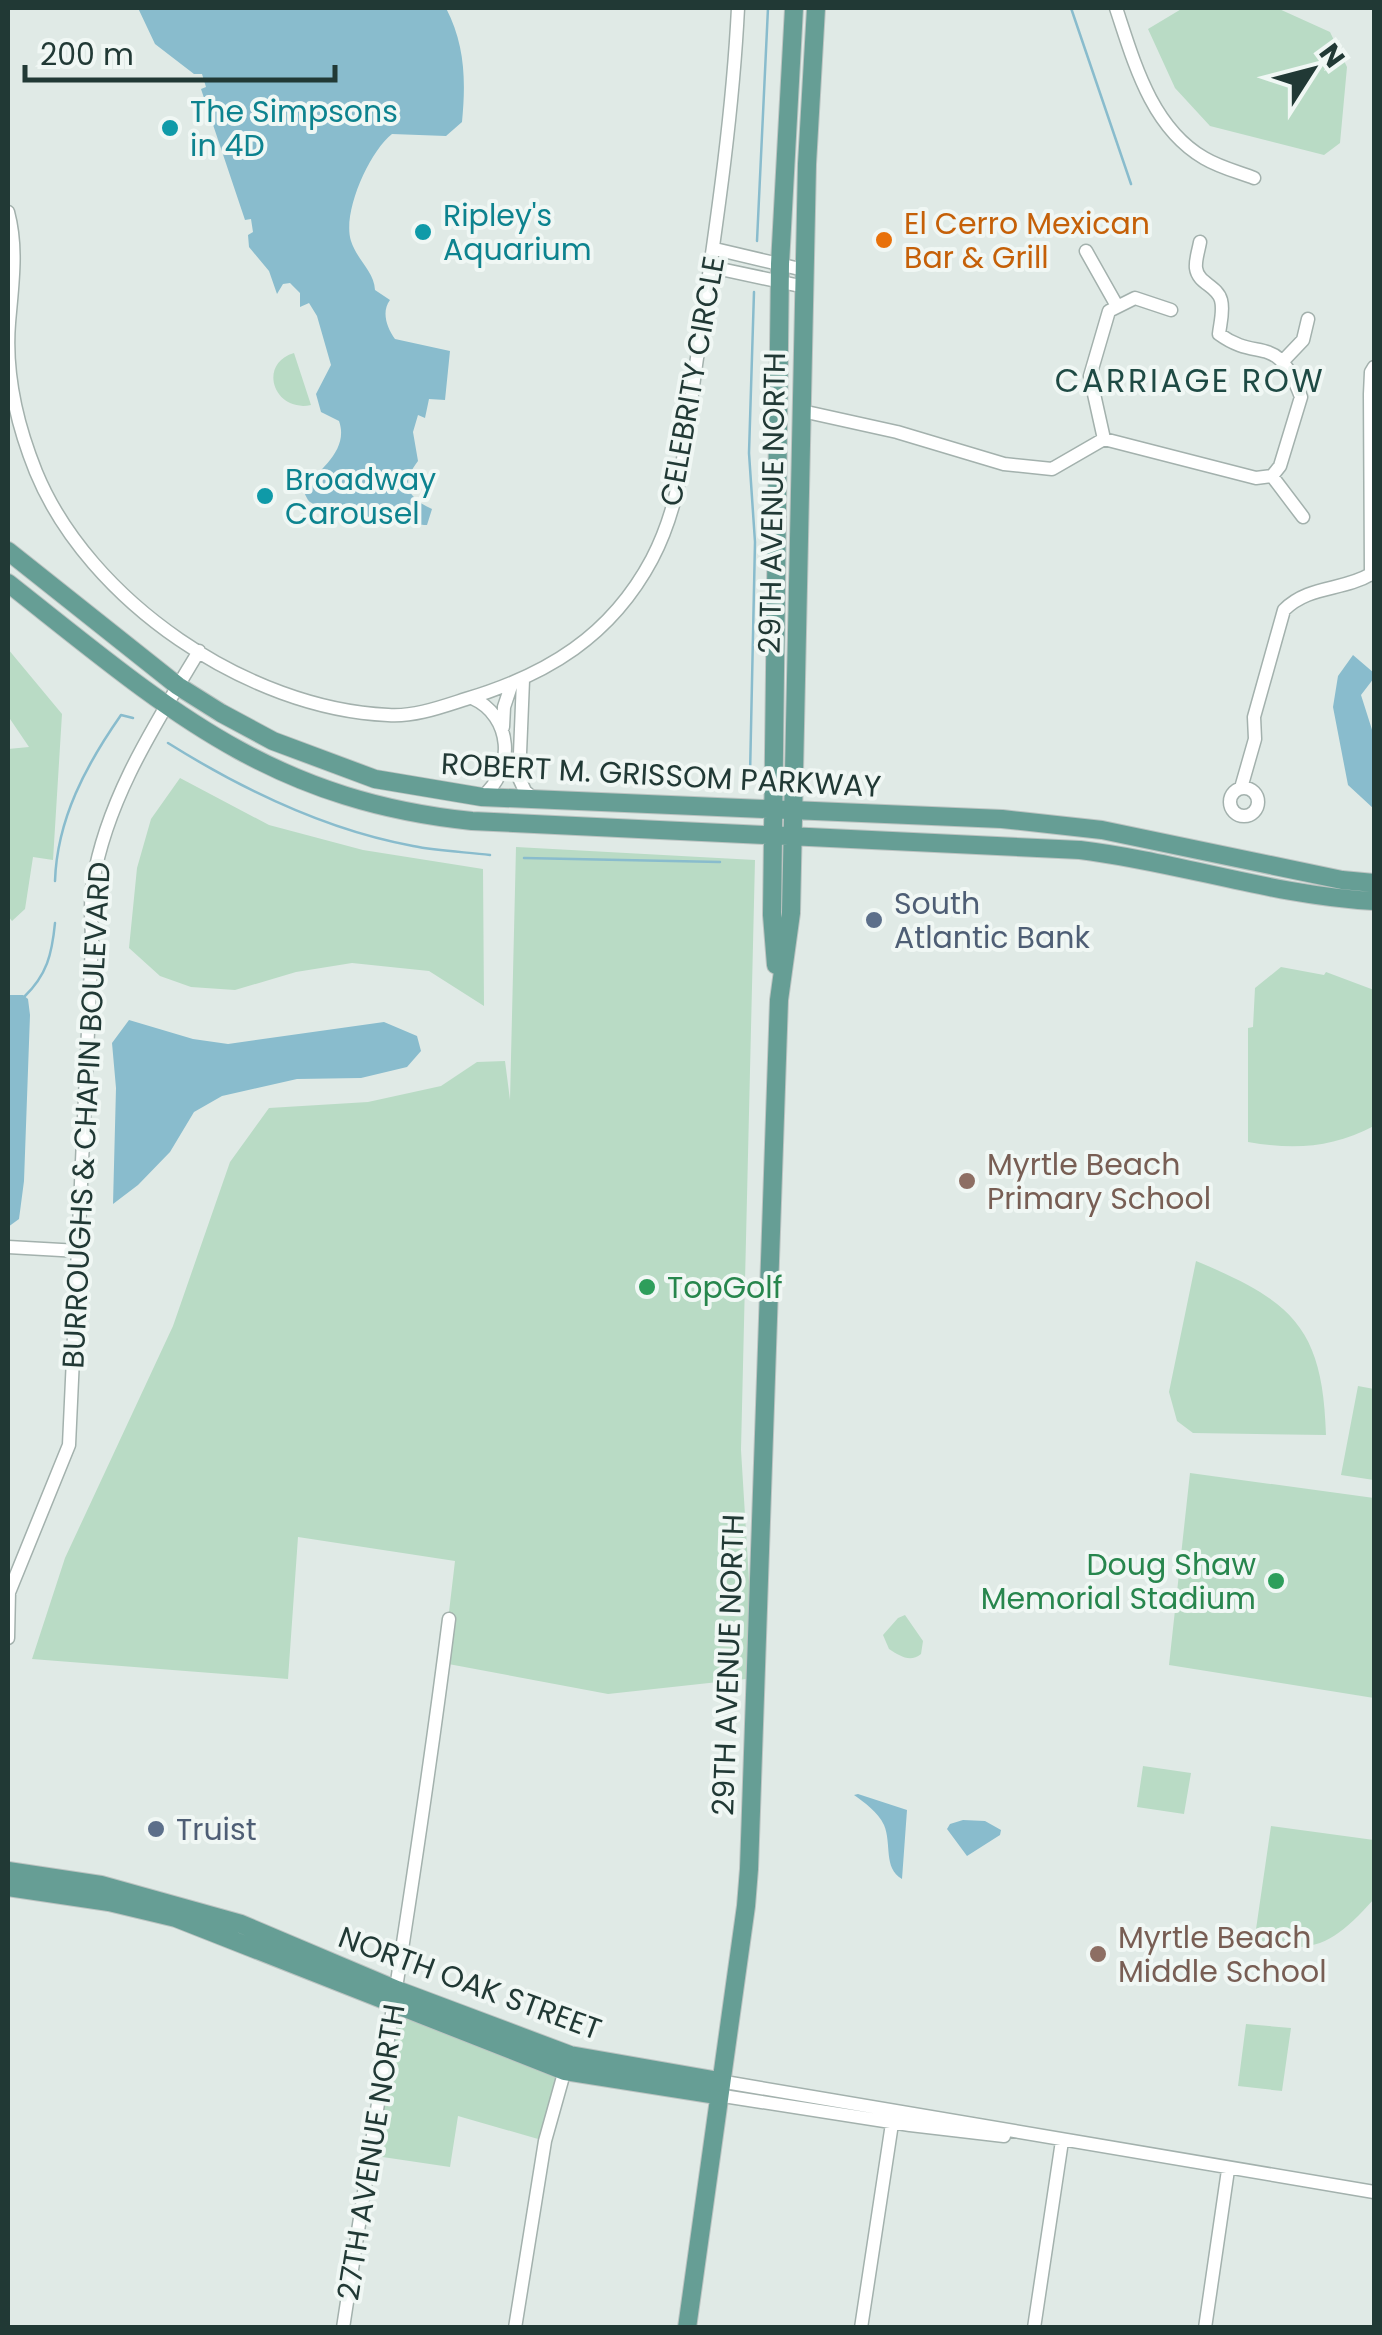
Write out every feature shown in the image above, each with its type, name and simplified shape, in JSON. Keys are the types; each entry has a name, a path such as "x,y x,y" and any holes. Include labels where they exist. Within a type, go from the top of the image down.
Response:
{"main road":[{"name":"29TH AVENUE NORTH","path":"687,2328 748,1869 779,1000 790,913 782,834 773,811 780,273 794,8"},
{"name":"29TH AVENUE NORTH","path":"782,834 793,813 805,279 816,8"},
{"name":"ROBERT M. GRISSOM PARKWAY","path":"8,552 178,686 251,730 313,759 394,784 482,798 1002,819 1085,828 1342,880 1374,883"},
{"name":"ROBERT M. GRISSOM PARKWAY","path":"8,583 166,706 266,767 344,797 397,810 472,821 1080,850 1130,856 1335,899 1374,901"},
{"name":"NORTH OAK STREET","path":"8,1871 101,1884 241,1924 395,1997"},
{"name":"NORTH OAK STREET","path":"8,1887 110,1902 176,1918 567,2063 718,2088"}],"street":[{"name":"CELEBRITY CIRCLE","path":"8,212 13,237 10,394 36,473 78,545 132,604 198,651 288,695 368,714 394,716 472,698 517,683 595,633 626,601 655,554 674,506 688,448 695,370 714,249 732,106 738,8"},
{"path":"1116,8 1152,106 1172,132 1204,158 1254,178"},
{"path":"802,410 897,432 1004,464 1052,469 1104,439 1256,478 1272,476 1280,466 1301,397 1282,361 1269,351 1219,334 1220,297 1215,288 1203,282 1196,269 1200,242"},
{"path":"714,249 805,279"},
{"path":"1086,251 1117,306"},
{"path":"711,268 780,273"},
{"path":"1104,439 1090,376 1109,311 1135,298 1171,310"},
{"path":"1282,361 1303,340 1308,318"},
{"path":"1241,788 1255,740 1254,716 1284,610 1295,598 1373,574 1370,394 1374,367"},
{"path":"1272,476 1303,517"},
{"name":"BURROUGHS & CHAPIN BOULEVARD","path":"8,1638 8,1593 68,1445 92,886 105,825 198,651"},
{"path":"482,798 494,788 502,772 504,708 517,683"},
{"path":"517,683 520,778 525,791 536,800"},
{"path":"472,698 486,704 503,732"},
{"path":"8,1247 79,1251"},
{"name":"27TH AVENUE NORTH","path":"343,2328 448,1620"},
{"path":"515,2328 544,2141 567,2063"},
{"name":"NORTH OAK STREET","path":"718,2088 893,2116 985,2136 1041,2136 1374,2192"},
{"path":"861,2328 893,2116"},
{"path":"1034,2328 1062,2141"},
{"path":"1205,2328 1228,2170"}],"green space":[{"path":"1183,8 1277,8 1330,32 1347,67 1340,143 1324,155 1210,126 1175,88 1148,29"},
{"path":"294,353 311,405 288,402 275,386 276,367"},
{"path":"8,649 62,714 53,860 33,857 25,909 12,921 8,916 8,749 29,747 8,716"},
{"path":"180,778 269,825 363,850 483,869 484,1006 429,971 352,963 296,972 235,990 191,987 160,976 129,948 137,868 151,819"},
{"path":"516,847 755,860 741,1450 755,1678 608,1694 443,1663 455,1561 298,1537 288,1679 32,1659 65,1558 173,1326 230,1162 269,1108 368,1102 441,1086 477,1062 505,1061 510,1100"},
{"path":"1281,967 1324,975 1326,972 1374,990 1374,1126 1328,1143 1281,1146 1248,1142 1248,1028 1253,1027 1255,988"},
{"path":"1196,1261 1256,1290 1296,1322 1318,1368 1326,1435 1193,1433 1177,1421 1169,1392"},
{"path":"1358,1386 1374,1389 1374,1480 1341,1475"},
{"name":"Doug Shaw Memorial Stadium","path":"1190,1473 1374,1498 1374,1698 1169,1665"},
{"path":"905,1615 923,1641 921,1654 913,1658 889,1649 883,1635"},
{"path":"1143,1766 1191,1773 1184,1814 1137,1807"},
{"path":"1271,1826 1374,1840 1374,1899 1347,1926 1322,1942 1293,1947 1254,1943"},
{"path":"394,2005 565,2071 545,2141 458,2116 450,2167 369,2155"},
{"path":"1246,2024 1291,2028 1282,2091 1238,2086"}],"water":[{"path":"138,8 446,8 463,63 462,122 446,136 392,134 367,168 354,200 349,229 375,290 390,300 386,320 395,339 450,351 445,400 429,399 425,418 418,415 413,432 418,461 408,483 416,500 432,509 427,525 329,509 307,497 302,488 337,450 341,431 339,421 321,412 316,394 331,365 317,316 309,303 300,307 300,293 290,283 283,284 277,294 269,271 249,247 251,219 245,220 201,89 206,87 202,74 194,74 155,44"},
{"path":"1353,655 1374,673 1361,695 1374,736 1374,809 1348,785 1333,707 1338,676"},
{"path":"8,995 28,999 30,1015 24,1181 19,1219 8,1227"},
{"path":"129,1020 193,1039 228,1044 384,1022 417,1036 421,1051 407,1067 361,1078 297,1079 222,1096 194,1112 170,1152 113,1204 116,1088 112,1043"},
{"path":"854,1795 907,1810 902,1879 892,1869 884,1825"},
{"path":"963,1820 985,1821 1001,1830 1000,1835 967,1856 947,1829"}],"waterway":[{"path":"757,241 768,8"},
{"path":"1071,8 1131,184"},
{"path":"747,789 755,542 749,453 754,292"},
{"path":"55,881 61,836 85,773 121,715 133,718"},
{"path":"168,743 255,792 348,830 422,848 490,855"},
{"path":"524,858 720,862"},
{"path":"24,997 47,963 55,923"}],"place":[{"name":"The Simpsons in 4D","path":"170,128"},
{"name":"Ripley's Aquarium","path":"423,232"},
{"name":"El Cerro Mexican Bar & Grill","path":"884,240"},
{"name":"Broadway Carousel","path":"265,496"},
{"name":"South Atlantic Bank","path":"874,920"},
{"name":"Myrtle Beach Primary School","path":"967,1181"},
{"name":"TopGolf","path":"647,1287"},
{"name":"Doug Shaw Memorial Stadium","path":"1276,1581"},
{"name":"Truist","path":"156,1829"},
{"name":"Myrtle Beach Middle School","path":"1098,1954"}],"district":[{"name":"CARRIAGE ROW","path":"1190,380"}]}
